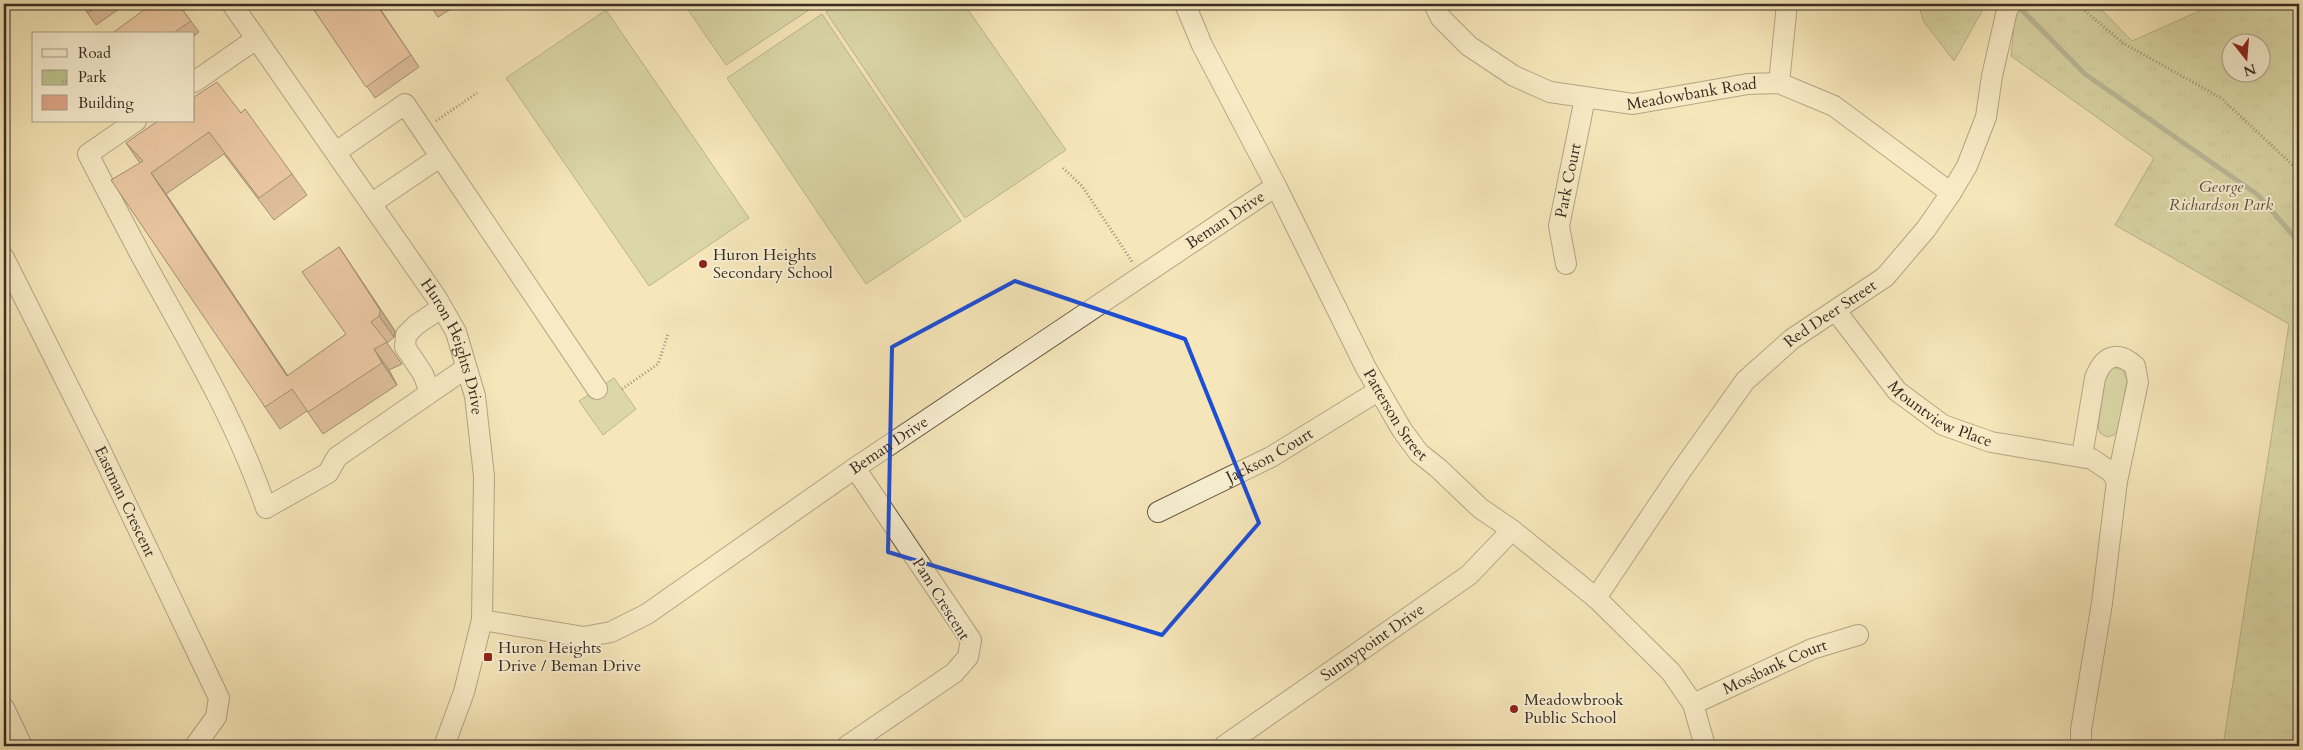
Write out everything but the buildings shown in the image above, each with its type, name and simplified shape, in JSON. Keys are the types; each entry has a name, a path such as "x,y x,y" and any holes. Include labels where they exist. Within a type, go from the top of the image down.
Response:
{"street":[{"name":"Huron Heights Drive","path":"232,4 417,268 456,332 474,396 484,476 482,620 464,692 444,746"},
{"name":"Patterson Street","path":"1185,4 1202,45 1276,186 1378,391 1419,453 1438,468 1480,508 1512,530 1596,598 1671,672 1693,704 1705,746"},
{"name":"Meadowbank Road","path":"1434,4 1441,18 1470,46 1514,76 1550,92 1633,104 1748,84 1779,84 1834,106 1951,194"},
{"path":"1779,84 1787,4"},
{"name":"Red Deer Street","path":"1596,598 1681,471 1745,381 1792,339 1885,277 1926,229 1951,194 1966,166 1986,117 1992,76 2007,10 2011,4"},
{"path":"195,81 256,38"},
{"name":"Park Court","path":"1566,264 1559,226 1584,98"},
{"path":"336,152 406,104 597,389"},
{"path":"135,122 88,154 194,352 253,468 266,508 328,473 337,457 466,368"},
{"path":"372,203 440,157"},
{"name":"Beman Drive","path":"482,620 584,637 611,632 647,614 855,468 1276,186"},
{"name":"Eastman Crescent","path":"4,258 98,445 219,698 216,717 196,746"},
{"path":"430,392 423,374 405,347 406,335 416,325 441,308"},
{"name":"Mountview Place","path":"1836,311 1897,392 1943,425 1991,442 2082,456 2101,464 2111,472 2117,481"},
{"path":"2081,746 2081,730 2102,603 2117,481 2138,382 2135,366 2122,356 2113,356 2105,360 2095,378 2082,456"},
{"name":"Jackson Court","path":"1158,512 1271,457 1378,391"},
{"name":"Pam Crescent","path":"848,746 954,673 968,657 971,640 855,468"},
{"name":"Sunnypoint Drive","path":"1224,746 1469,575 1512,530"},
{"name":"Mossbank Court","path":"1693,704 1812,649 1858,635"},
{"path":"4,708 22,746"}],"path":[{"path":"2077,4 2123,43 2221,98 2299,171"},
{"path":"445,115 477,94"},
{"path":"1063,168 1082,186 1141,276"},
{"path":"622,389 658,364 668,334"}],"highlighted area":[{"path":"1015,281 1185,339 1259,523 1162,635 888,552 892,347"}],"green space":[{"path":"684,4 818,4 726,65"},
{"path":"837,4 964,4 1066,150 965,218 826,12"},
{"path":"1918,4 1986,4 1954,61 1924,22"},
{"name":"George Richardson Park","path":"2024,4 2096,4 2132,41 2215,4 2299,4 2299,746 2223,746 2289,324 2115,225 2154,158 2011,56 2015,16"},
{"path":"606,10 749,218 649,286 506,78"},
{"path":"822,14 961,221 866,284 727,78"},
{"path":"2113,367 2123,370 2127,381 2118,431 2114,435 2107,437 2100,433 2098,427 2106,374"},
{"path":"614,378 636,409 603,435 579,401"}],"waterway":[{"path":"2016,4 2085,74 2258,195 2299,242"}],"place":[{"name":"Huron Heights Secondary School","path":"703,264"},
{"name":"Huron Heights Drive / Beman Drive","path":"488,657"},
{"name":"Meadowbrook Public School","path":"1514,709"}]}
